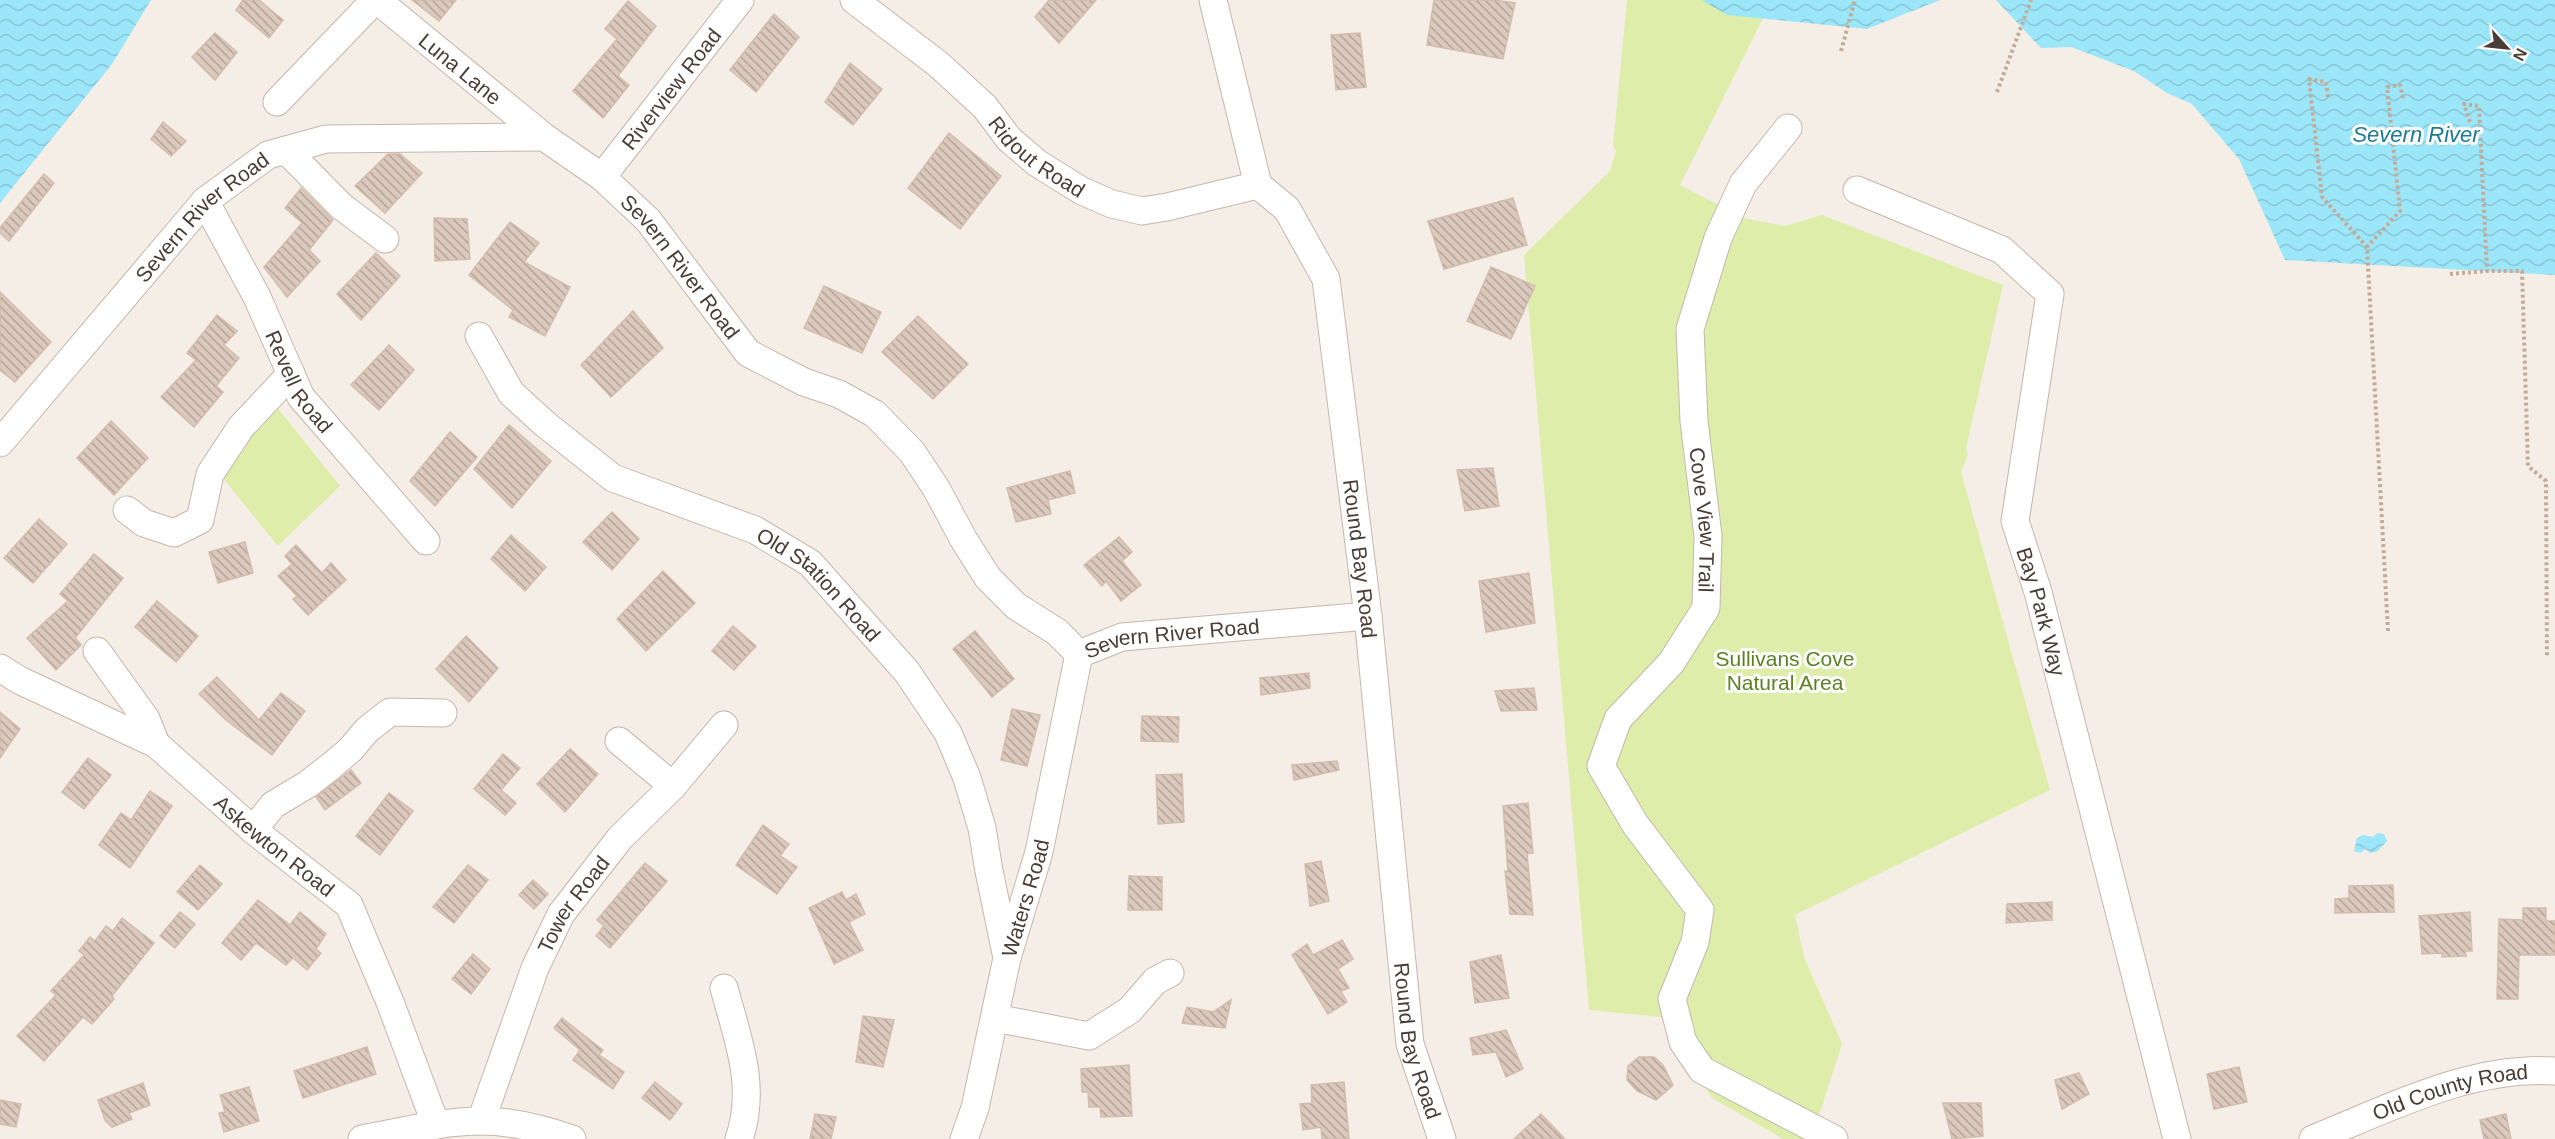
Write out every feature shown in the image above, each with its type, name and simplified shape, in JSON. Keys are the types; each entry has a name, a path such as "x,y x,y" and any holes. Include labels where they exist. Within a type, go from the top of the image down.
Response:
{"street":[{"path":"277,102 376,0"},
{"name":"Luna Lane","path":"376,0 544,137"},
{"name":"Riverview Road","path":"602,177 740,0"},
{"name":"Ridout Road","path":"854,0 946,71 985,106 1009,139 1037,163 1082,190 1112,204 1142,211 1150,210 1258,185"},
{"path":"1213,0 1258,185"},
{"name":"Cove View Trail","path":"1788,128 1743,184 1718,238 1690,329 1694,421 1708,536 1706,608 1671,663 1618,719 1601,766 1635,824 1700,910 1695,942 1672,999 1683,1042 1702,1070 1834,1139"},
{"name":"Severn River Road","path":"0,444 205,201 268,155 326,140 544,137 602,177 648,220 748,352 804,382 839,394 875,414 912,452 936,488 988,578 1016,606 1058,632 1079,654 1122,637 1368,616"},
{"path":"286,150 341,206 385,239"},
{"name":"Round Bay Road","path":"1258,185 1287,209 1326,279 1368,616 1410,1044 1442,1139"},
{"name":"Bay Park Way","path":"1857,190 2002,250 2049,294 2015,521 2038,592 2177,1139"},
{"name":"Revell Road","path":"205,201 257,297 301,397 426,541"},
{"name":"Old Station Road","path":"479,336 511,393 544,424 613,478 755,530 810,563 907,672 948,733 967,778 982,828 988,871 1008,958"},
{"path":"127,510 144,523 174,534 200,520 210,474 241,428 291,375"},
{"path":"97,651 146,719 156,744"},
{"name":"Waters Road","path":"964,1139 975,1108 1008,958 1039,852 1079,654"},
{"name":"Askewton Road","path":"0,668 19,680 156,744 253,831 349,905 390,1002 436,1125"},
{"path":"253,831 273,804 308,784 331,766 350,750 367,730 390,712 442,714"},
{"name":"Tower Road","path":"482,1121 536,968 561,914 620,838 673,786 724,725"},
{"path":"618,741 673,786"},
{"path":"995,1018 1089,1036 1130,1010 1155,981 1170,973"},
{"path":"724,988 748,1082 745,1121 739,1139"},
{"name":"Old County Road","path":"2313,1139 2389,1108 2470,1079 2511,1071 2555,1071"},
{"path":"362,1139 436,1125 482,1121 522,1125 572,1139"}],"path":[{"path":"1841,51 1856,0"},
{"path":"1997,92 2031,0"},
{"path":"2328,97 2326,82 2309,79 2322,197 2367,247 2388,631"},
{"path":"2367,247 2400,212 2387,87 2400,85 2403,98"},
{"path":"2470,122 2464,104 2479,106 2487,271"},
{"path":"2450,274 2522,271 2528,466 2546,481 2547,658"}],"green space":[{"name":"Sullivans Cove Natural Area","path":"1627,0 1745,0 1767,10 1680,185 1743,218 1785,226 1822,215 2003,285 1966,448 1968,455 1961,472 2050,790 1795,915 1804,957 1842,1044 1816,1125 1808,1139 1783,1139 1712,1098 1685,1059 1670,1018 1589,1010 1524,255 1610,171 1616,151 1613,146"},
{"path":"276,406 340,486 278,546 222,477 248,442 245,435"}],"water":[{"path":"0,0 151,0 112,64 0,203"},
{"path":"1702,0 1940,0 1867,29 1727,15"},
{"name":"Severn River","path":"1996,0 2555,0 2555,275 2285,260 2239,159 2192,104 2167,93 2134,71 2071,47 2041,48"},
{"path":"2377,833 2384,834 2387,841 2378,851 2371,853 2365,849 2361,853 2354,851 2357,838 2363,835 2373,837"}],"building":[{"path":"243,0 259,0 283,20 269,38 236,10"},
{"path":"412,0 456,0 439,21"},
{"path":"1049,0 1096,0 1059,43 1035,17"},
{"path":"1434,0 1494,0 1515,3 1503,59 1427,45"},
{"path":"628,1 656,26 618,76 629,85 603,118 573,91 617,39 605,29"},
{"path":"774,14 799,37 756,92 730,70"},
{"path":"215,33 237,52 215,80 192,57"},
{"path":"1360,33 1366,87 1336,90 1331,35"},
{"path":"850,63 882,89 853,125 825,102"},
{"path":"163,122 186,141 171,156 151,139"},
{"path":"949,133 1001,176 960,229 908,188"},
{"path":"388,154 400,154 422,173 385,213 355,186"},
{"path":"44,174 54,183 9,241 0,233 0,228"},
{"path":"301,188 333,220 309,250 320,261 287,297 264,267 302,223 285,208"},
{"path":"1513,198 1527,245 1444,269 1428,221"},
{"path":"434,218 467,219 470,259 435,261"},
{"path":"510,222 539,243 524,262 570,287 545,336 509,317 513,310 469,275"},
{"path":"376,253 400,276 361,320 337,294"},
{"path":"1491,267 1535,286 1511,339 1467,321"},
{"path":"824,286 881,312 862,353 804,328"},
{"path":"0,292 51,342 15,382 0,370"},
{"path":"633,311 663,348 611,397 581,365"},
{"path":"217,315 237,331 224,345 239,358 216,386 223,392 194,427 161,397 196,360 187,353"},
{"path":"918,316 968,364 933,399 882,352"},
{"path":"389,345 414,370 379,410 351,385"},
{"path":"111,421 148,458 114,495 77,458"},
{"path":"509,425 551,461 512,508 474,469"},
{"path":"450,432 477,457 435,506 410,481"},
{"path":"1493,468 1499,506 1465,511 1457,470"},
{"path":"1070,471 1075,493 1048,500 1051,514 1016,522 1007,488"},
{"path":"612,512 639,539 612,570 583,542"},
{"path":"39,519 67,544 33,583 4,558"},
{"path":"511,535 546,567 525,591 491,559"},
{"path":"1119,537 1132,552 1122,561 1141,585 1121,601 1106,581 1102,586 1084,565"},
{"path":"245,542 253,573 218,583 209,552"},
{"path":"296,545 322,573 331,563 346,580 308,615 293,599 297,596 278,576 292,564 285,556"},
{"path":"94,554 123,578 75,638 81,645 56,670 27,638 68,601 60,594"},
{"path":"663,571 695,603 646,651 617,619"},
{"path":"1529,573 1535,623 1486,632 1479,581"},
{"path":"157,601 198,636 176,662 135,627"},
{"path":"733,626 756,646 734,670 712,651"},
{"path":"975,631 1014,679 992,697 953,649"},
{"path":"466,636 498,668 469,702 436,669"},
{"path":"1309,673 1310,688 1261,695 1260,678"},
{"path":"217,677 259,720 281,693 305,711 272,755 226,720 199,694"},
{"path":"1534,688 1537,710 1501,711 1495,691"},
{"path":"1012,709 1040,715 1027,766 1001,760"},
{"path":"0,712 20,729 0,758"},
{"path":"1142,716 1179,717 1178,742 1141,741"},
{"path":"570,749 598,774 565,812 537,784"},
{"path":"503,754 520,768 501,790 516,803 505,815 474,789"},
{"path":"88,758 111,775 84,809 62,792"},
{"path":"1337,761 1339,770 1294,780 1292,765"},
{"path":"351,770 361,783 325,810 316,797"},
{"path":"1182,774 1184,822 1158,824 1156,775"},
{"path":"150,791 172,806 130,868 99,845 121,813 131,820"},
{"path":"389,793 413,811 380,855 356,836"},
{"path":"1528,803 1533,853 1527,854 1533,915 1510,914 1505,871 1508,872 1503,806"},
{"path":"763,825 789,844 780,856 797,867 777,894 736,865"},
{"path":"1321,861 1329,901 1310,906 1305,864"},
{"path":"645,863 667,881 610,948 596,936 604,926 597,920"},
{"path":"200,865 222,884 198,910 177,892"},
{"path":"468,865 488,880 454,923 433,907"},
{"path":"1129,876 1162,877 1162,910 1128,910"},
{"path":"533,880 548,894 534,909 519,895"},
{"path":"2393,885 2394,912 2335,913 2335,899 2349,898 2349,886"},
{"path":"842,892 846,900 856,894 865,914 849,922 863,950 834,964 809,908"},
{"path":"258,900 290,925 300,912 326,934 316,949 321,953 307,970 293,958 286,965 256,943 241,960 222,943"},
{"path":"2052,902 2052,920 2006,923 2007,904"},
{"path":"2523,908 2546,908 2546,921 2555,921 2555,955 2519,955 2518,999 2497,999 2499,919 2523,920"},
{"path":"180,912 195,924 175,948 160,936"},
{"path":"2470,912 2472,951 2465,951 2466,956 2442,957 2442,953 2422,954 2419,916"},
{"path":"122,918 154,943 112,996 114,999 92,1024 83,1017 44,1061 17,1036 56,995 51,991 84,955 79,951 90,937 95,941 106,926 113,931"},
{"path":"1342,940 1353,959 1338,969 1349,988 1341,991 1347,1002 1328,1014 1292,955 1307,944 1313,955"},
{"path":"473,954 490,969 471,994 452,979"},
{"path":"1501,955 1509,998 1475,1003 1470,962"},
{"path":"1231,1000 1225,1028 1182,1023 1187,1007 1213,1012"},
{"path":"863,1016 894,1020 883,1067 856,1062"},
{"path":"562,1018 603,1050 599,1055 624,1072 613,1089 573,1060 580,1050 554,1028"},
{"path":"1506,1030 1523,1069 1506,1077 1496,1052 1473,1055 1470,1038"},
{"path":"367,1047 376,1074 303,1098 294,1071"},
{"path":"1639,1057 1654,1057 1663,1065 1673,1085 1656,1100 1637,1091 1627,1080 1628,1066"},
{"path":"1129,1065 1132,1116 1101,1117 1100,1107 1089,1107 1088,1092 1082,1092 1081,1069"},
{"path":"2239,1067 2247,1102 2214,1109 2207,1074"},
{"path":"2079,1073 2089,1094 2062,1109 2055,1080"},
{"path":"655,1082 682,1104 670,1120 642,1098"},
{"path":"1344,1082 1349,1139 1322,1139 1321,1127 1303,1130 1300,1104 1312,1103 1311,1085"},
{"path":"143,1083 150,1105 129,1113 132,1119 112,1127 105,1120 98,1100"},
{"path":"249,1087 259,1121 224,1132 219,1113 225,1112 220,1095"},
{"path":"0,1100 21,1104 16,1127 0,1124"},
{"path":"1943,1103 1981,1103 1983,1136 1952,1139"},
{"path":"815,1114 836,1117 831,1139 810,1139"},
{"path":"1541,1114 1565,1139 1514,1139"},
{"path":"2506,1114 2511,1139 2484,1139 2480,1120"}]}
